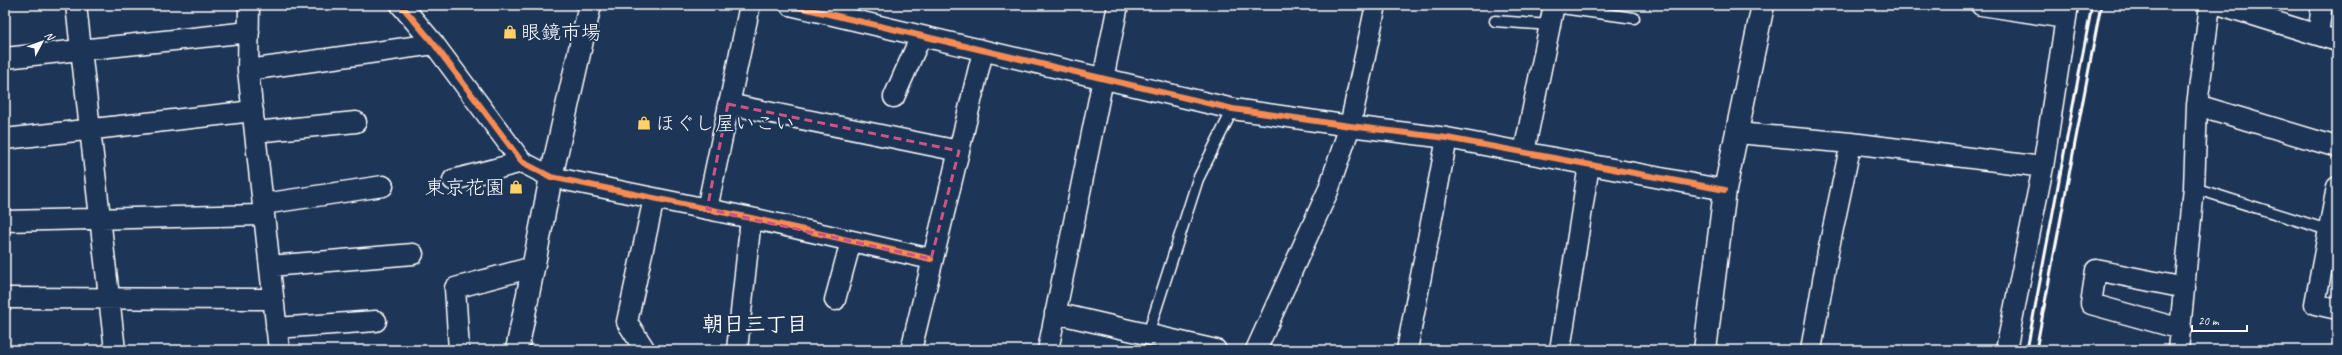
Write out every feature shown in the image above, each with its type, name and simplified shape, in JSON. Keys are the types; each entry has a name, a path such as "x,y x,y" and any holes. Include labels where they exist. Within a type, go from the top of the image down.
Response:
{"street":[{"path":"76,5 115,350"},
{"path":"249,5 248,70 279,350"},
{"path":"401,5 434,44 522,162 551,177 751,218 931,259"},
{"path":"517,350 551,177 590,5"},
{"path":"707,209 750,5"},
{"path":"790,5 1234,109 1447,138 1725,190"},
{"path":"1048,350 1105,80 1118,5"},
{"path":"1256,350 1328,191 1350,126 1376,5"},
{"path":"1705,350 1725,190 1763,5"},
{"path":"1982,5 2066,12 2043,167 2006,350"},
{"path":"2185,288 2096,270 2091,304 2183,343 2185,288 2194,188 2197,105 2210,5"},
{"path":"2221,5 2337,41"},
{"path":"2318,34 2322,5"},
{"path":"1524,152 1553,12"},
{"path":"5,58 249,32"},
{"path":"894,97 921,36"},
{"path":"248,70 434,44"},
{"path":"911,350 931,259 983,51"},
{"path":"728,104 959,151"},
{"path":"2197,105 2337,147"},
{"path":"5,139 253,111"},
{"path":"255,132 356,122"},
{"path":"1737,133 1851,143 2043,167"},
{"path":"1407,350 1447,138"},
{"path":"1811,350 1828,252 1851,143"},
{"path":"453,180 522,162"},
{"path":"1560,350 1588,165"},
{"path":"5,221 100,220 263,210 384,186"},
{"path":"2337,187 2333,231 2315,304 2337,309"},
{"path":"645,350 627,322 654,198"},
{"path":"737,350 751,218"},
{"path":"835,300 852,241"},
{"path":"270,266 413,254"},
{"path":"459,350 455,288 533,268"},
{"path":"5,298 110,300 273,299"},
{"path":"1055,313 1216,350"},
{"path":"276,328 376,321"}],"lane":[{"path":"1495,21 1553,12 1634,18"},
{"path":"1148,334 1198,179 1234,109"},
{"path":"2194,188 2333,231"}],"highlighted area":[{"path":"728,104 959,151 931,259 707,209"}],"railway":[{"path":"2027,350 2092,5"},
{"path":"2036,350 2101,5"}],"cycle path":[{"path":"401,5 434,44 522,162 551,177 751,218 931,259"},
{"path":"790,5 1233,109 1447,138 1725,190"}],"place":[{"name":"眼鏡市場","path":"510,32"},
{"name":"ほぐし屋いこい","path":"644,123"},
{"name":"東京花園","path":"516,187"}],"district":[{"name":"朝日三丁目","path":"755,324"}]}
